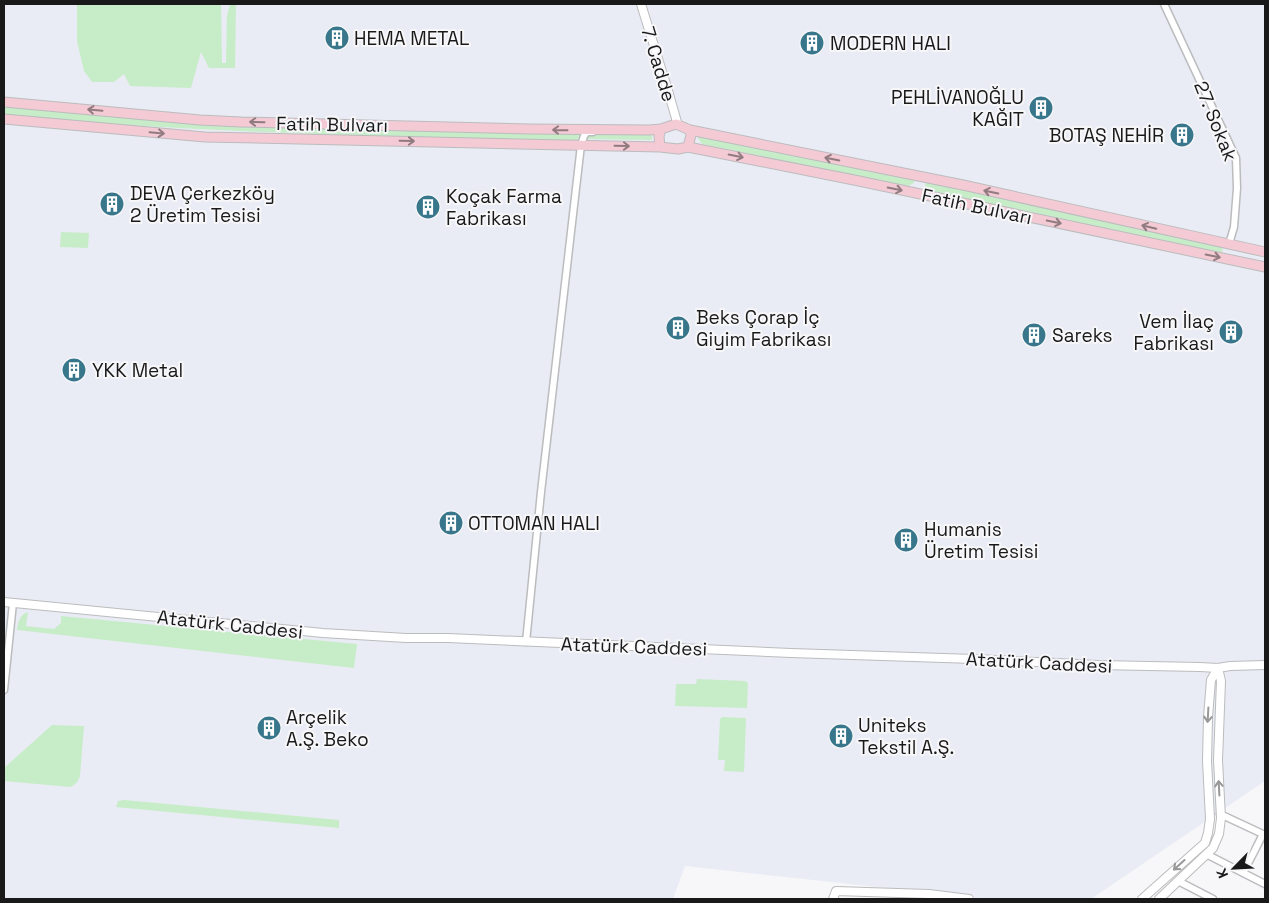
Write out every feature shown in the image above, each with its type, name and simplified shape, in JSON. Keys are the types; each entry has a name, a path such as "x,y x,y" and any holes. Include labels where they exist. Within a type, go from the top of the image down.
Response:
{"main road":[{"name":"Fatih Bulvarı","path":"4,102 200,120 611,130 661,129 676,124 690,130 963,185 1265,252"},
{"name":"Fatih Bulvarı","path":"4,119 186,136 660,147 678,149 688,146 1265,267"},
{"path":"660,147 658,136 661,129"},
{"path":"688,146 691,135 690,130"}],"street":[{"name":"7. Cadde","path":"641,4 670,94 676,124"},
{"name":"27. Sokak","path":"1164,4 1236,158 1234,227 1229,244"},
{"path":"526,642 541,492 581,145 587,132 611,130"},
{"name":"Atatürk Caddesi","path":"4,602 323,633 1098,665 1200,666 1218,668 1265,665"},
{"path":"4,690 13,603"},
{"path":"1159,899 1213,848 1219,834 1218,760 1221,681 1218,668"},
{"path":"1142,899 1205,843 1210,819 1207,761 1208,716 1211,680 1218,668"},
{"path":"1220,814 1264,834 1243,873"},
{"path":"1206,854 1265,884"},
{"path":"1178,881 1213,899"},
{"path":"835,895 929,896 969,899"}],"shaded area":[{"path":"4,4 1265,4 1265,781 1091,899 987,899 685,866 673,899 4,899"}],"green space":[{"path":"77,4 221,4 222,63 226,63 227,16 230,4 236,4 235,68 209,68 201,52 191,88 130,86 124,74 114,82 92,82 84,71 77,41"},
{"path":"4,105 83,113 582,133 577,141 218,130 4,116"},
{"path":"652,132 652,140 586,139 592,133"},
{"path":"699,134 914,179 914,183 908,186 702,144 698,138"},
{"path":"927,181 1223,247 1222,253 927,190 925,185"},
{"path":"61,232 89,233 88,248 60,247"},
{"path":"28,612 26,626 54,629 61,623 61,616 357,644 354,668 17,630 21,617"},
{"path":"697,679 745,681 748,683 747,708 675,706 676,684 696,684"},
{"path":"722,717 746,719 744,772 724,771 725,760 718,760 720,719"},
{"path":"52,725 84,726 80,776 76,783 70,787 4,781 4,768"},
{"path":"124,800 339,820 339,828 116,807 118,801"}],"place":[{"name":"HEMA METAL","path":"337,38"},
{"name":"MODERN HALI","path":"812,43"},
{"name":"PEHLİVANOĞLU KAĞIT","path":"1041,108"},
{"name":"BOTAŞ NEHİR","path":"1182,135"},
{"name":"DEVA Çerkezköy 2 Üretim Tesisi","path":"112,204"},
{"name":"Koçak Farma Fabrikası","path":"428,207"},
{"name":"Beks Çorap İç Giyim Fabrikası","path":"678,328"},
{"name":"Vem İlaç Fabrikası","path":"1231,332"},
{"name":"Sareks","path":"1034,335"},
{"name":"YKK Metal","path":"74,370"},
{"name":"OTTOMAN HALI","path":"451,523"},
{"name":"Humanis Üretim Tesisi","path":"906,540"},
{"name":"Arçelik A.Ş. Beko","path":"269,728"},
{"name":"Uniteks Tekstil A.Ş.","path":"841,736"}]}
